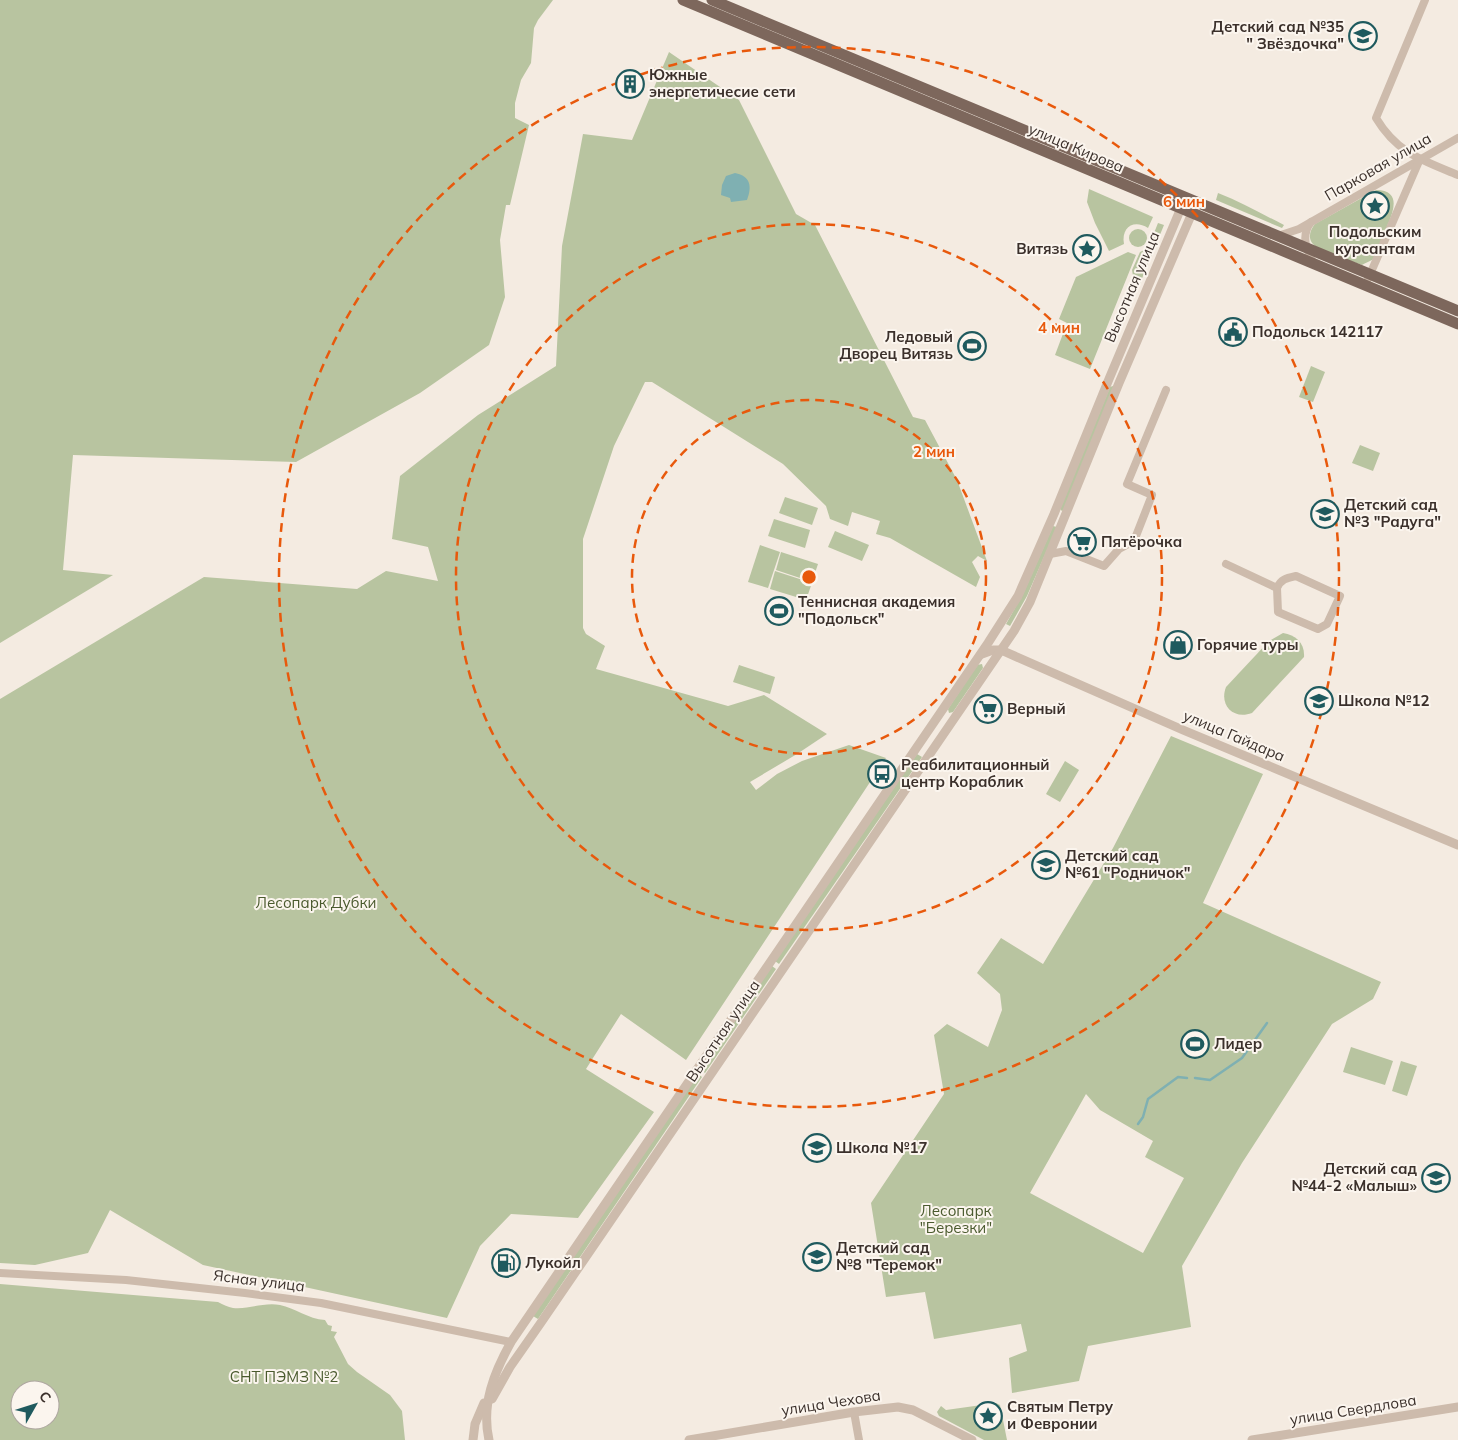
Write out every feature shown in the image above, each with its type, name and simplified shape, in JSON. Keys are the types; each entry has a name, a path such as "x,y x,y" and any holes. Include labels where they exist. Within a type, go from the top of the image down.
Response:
{"main road":[{"name":"улица Кирова","path":"683,0 1458,324"},
{"name":"улица Кирова","path":"712,0 1458,311"}],"street":[{"path":"1425,0 1376,118 1386,134 1410,154 1458,175"},
{"name":"Парковая улица","path":"1278,236 1298,229 1458,138"},
{"path":"1365,285 1420,159"},
{"path":"1186,210 1192,200"},
{"name":"Высотная улица","path":"487,1408 490,1389 502,1358 511,1342 935,721 1018,596 1109,378 1186,210"},
{"name":"Высотная улица","path":"487,1408 522,1349 1001,650 1030,602 1120,383 1186,210"},
{"path":"1312,221 1306,232 1305,247 1314,264"},
{"path":"1109,378 1120,383"},
{"path":"1050,554 1066,551 1104,566 1120,549 1134,541 1152,494 1127,484 1166,390"},
{"path":"1052,517 1063,521"},
{"path":"1226,564 1277,588"},
{"path":"1296,576 1340,596 1328,624 1318,629 1278,612 1277,588 1284,579 1296,576"},
{"path":"979,656 987,651 1001,650 997,644 996,637 998,628"},
{"name":"улица Гайдара","path":"1001,650 1183,730 1458,845"},
{"path":"935,721 946,728"},
{"name":"Ясная улица","path":"0,1273 126,1280 321,1303 511,1342"},
{"path":"495,1338 502,1350 502,1358"},
{"path":"511,1342 522,1349"},
{"path":"473,1440 476,1424 490,1389"},
{"name":"улица Чехова","path":"689,1440 854,1412 898,1407 906,1408 936,1421 972,1440"},
{"name":"улица Свердлова","path":"1252,1440 1458,1407"},
{"path":"487,1408 486,1425 489,1440"},
{"path":"854,1412 859,1440"}],"green space":[{"path":"0,0 553,0 534,28 531,63 521,80 515,103 515,118 529,125 510,205 506,205 500,240 505,297 489,345 420,393 296,462 73,455 63,570 113,575 0,643"},
{"name":"Лесопарк Дубки","path":"669,52 739,100 796,214 815,225 913,417 925,420 957,480 987,561 978,556 972,562 980,577 976,587 890,538 876,534 880,521 852,512 848,526 830,519 826,506 783,464 652,382 645,382 614,446 583,539 583,628 586,634 605,646 596,669 728,706 764,695 827,734 750,782 756,790 777,774 802,761 849,745 886,758 686,1060 621,1014 586,1069 654,1112 578,1218 511,1214 480,1246 447,1318 203,1265 110,1210 88,1253 35,1265 0,1263 0,699 204,577 357,589 386,571 438,581 428,547 392,539 400,476 478,415 556,366 562,246 583,134 632,140"},
{"path":"1089,189 1153,217 1148,228 1138,224 1130,226 1125,233 1124,244 1109,251 1087,202"},
{"path":"1376,190 1385,191 1391,195 1393,207 1392,215 1373,259 1362,265 1323,250 1312,243 1310,234 1315,224"},
{"path":"1218,193 1284,225 1282,228 1216,200"},
{"path":"1158,223 1164,225 1136,293 1132,270 1140,252 1148,248"},
{"path":"1134,229 1142,229 1147,234 1145,245 1134,247 1129,242 1129,234"},
{"path":"1128,252 1136,255 1090,369 1055,355 1067,323 1059,319 1076,277"},
{"path":"1311,366 1325,372 1313,402 1299,397"},
{"path":"1113,386 1114,389 1062,511 1060,509 1110,387"},
{"path":"1360,445 1380,453 1373,471 1352,463"},
{"path":"785,497 818,508 812,525 779,513"},
{"path":"774,519 810,530 805,548 768,536"},
{"path":"1053,526 1057,527 1027,596 1010,626 1006,624 1023,594"},
{"path":"835,531 869,545 862,561 828,547"},
{"path":"760,545 780,552 768,588 748,582"},
{"path":"781,552 818,564 812,582 776,570"},
{"path":"775,571 812,583 806,600 770,589"},
{"path":"1283,633 1299,640 1303,648 1304,657 1252,713 1245,715 1234,713 1229,709 1224,700 1226,687 1269,641"},
{"path":"982,664 983,668 953,712 949,713 948,709 977,665"},
{"path":"739,665 775,677 770,694 733,682"},
{"name":"Лесопарк \"Березки\"","path":"1171,736 1263,774 1203,903 1381,982 1373,999 1332,1024 1242,1163 1182,1266 1191,1327 1088,1346 1079,1381 1012,1393 1009,1358 1027,1351 1021,1324 934,1339 925,1292 886,1297 871,1203 944,1094 934,1035 947,1024 988,1047 1002,1010 1000,994 977,973 1001,938 1043,964 1113,848","holes":["1086,1094 1100,1110 1153,1141 1145,1157 1184,1178 1143,1253 1030,1193"]},
{"path":"917,754 922,757 779,964 775,961"},
{"path":"1065,761 1079,770 1060,802 1046,794"},
{"path":"772,966 776,969 705,1073 701,1070"},
{"path":"1351,1047 1393,1061 1385,1085 1343,1072"},
{"path":"1401,1061 1417,1066 1407,1096 1392,1091"},
{"path":"698,1074 702,1077 538,1319 533,1316"},
{"name":"СНТ ПЭМЗ №2","path":"0,1284 218,1302 233,1308 274,1304 291,1308 313,1318 325,1320 328,1325 332,1326 331,1331 337,1332 334,1337 348,1364 390,1395 402,1411 405,1440 0,1440"},
{"path":"996,1403 1000,1405 1007,1440 984,1440 939,1416 937,1412 941,1406 946,1410"}],"water":[{"path":"735,173 747,179 749,183 747,200 731,202 730,198 721,195 722,185 726,176"}],"waterway":[{"path":"1195,1078 1210,1080 1242,1058 1267,1023"},
{"path":"1138,1124 1143,1117 1148,1099 1178,1077 1187,1078"}],"place":[{"name":"Детский сад №35 \" Звёздочка\"","path":"1363,36"},
{"name":"Южные энергетичесие сети","path":"630,84"},
{"name":"Подольским курсантам","path":"1375,206"},
{"name":"Витязь","path":"1087,249"},
{"name":"Подольск 142117","path":"1233,332"},
{"name":"Ледовый Дворец Витязь","path":"972,346"},
{"name":"Детский сад №3 \"Радуга\"","path":"1325,514"},
{"name":"Пятёрочка","path":"1082,542"},
{"name":"Теннисная академия \"Подольск\"","path":"779,611"},
{"name":"Горячие туры","path":"1178,645"},
{"name":"Школа №12","path":"1319,701"},
{"name":"Верный","path":"988,709"},
{"name":"Реабилитационный центр Кораблик","path":"882,774"},
{"name":"Детский сад №61 \"Родничок\"","path":"1046,865"},
{"name":"Лидер","path":"1195,1044"},
{"name":"Школа №17","path":"817,1148"},
{"name":"Детский сад №44-2 «Малыш»","path":"1436,1178"},
{"name":"Детский сад №8 \"Теремок\"","path":"817,1257"},
{"name":"Лукойл","path":"506,1263"},
{"name":"Святым Петру и Февронии","path":"988,1416"}]}
